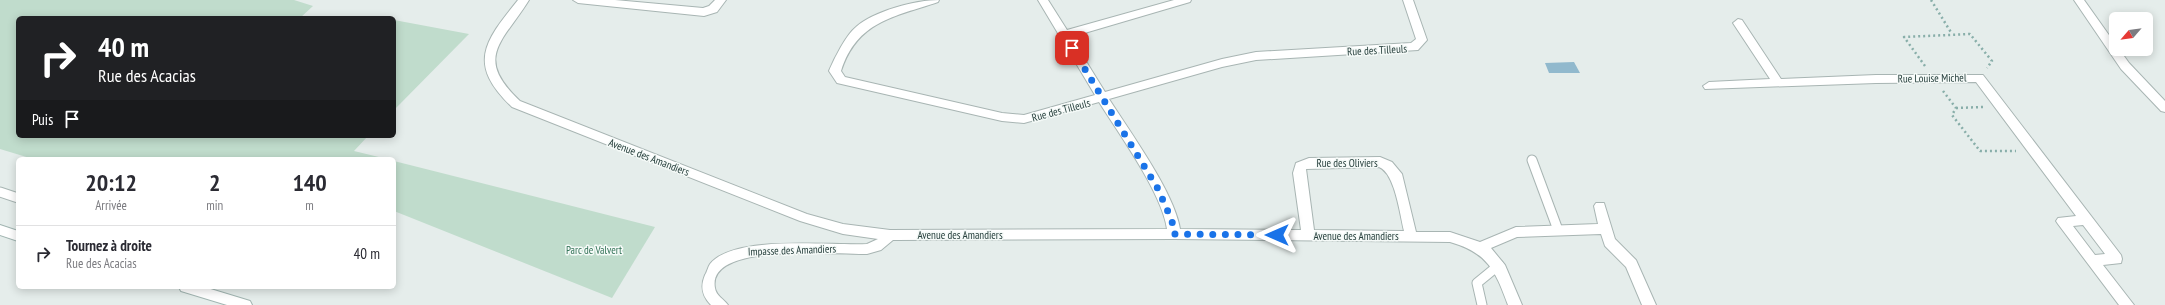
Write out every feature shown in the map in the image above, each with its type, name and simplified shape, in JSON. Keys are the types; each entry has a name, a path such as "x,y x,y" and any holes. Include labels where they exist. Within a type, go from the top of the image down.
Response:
{"street":[{"name":"Avenue des Amandiers","path":"524,0 494,40 490,53 489,66 493,80 500,91 516,104 804,218 843,229 890,235 1174,234 1450,237 1481,247 1499,265 1515,305"},
{"path":"578,0 704,12 713,9 721,0"},
{"name":"Rue des Tilleuls","path":"934,0 873,20 859,30 838,62 835,71 841,80 1018,120 1103,98 1222,63 1256,56 1414,47 1422,40 1408,0"},
{"path":"1043,0 1103,98 1166,206 1174,234"},
{"path":"1064,35 1186,0"},
{"path":"2078,0 2125,66 2165,108"},
{"path":"1738,23 1778,83"},
{"name":"Rue Louise Michel","path":"1708,86 1876,79 1979,78 2116,258 2092,260"},
{"name":"Rue des Oliviers","path":"1308,236 1299,173 1300,166 1309,163 1380,162 1388,165 1396,174 1411,236"},
{"path":"1600,206 1605,229 1610,242 1631,264 1649,305"},
{"path":"2087,220 2062,221 2127,305"},
{"path":"1481,247 1516,232 1605,229"},
{"path":"0,230 16,235"},
{"name":"Impasse des Amandiers","path":"721,305 713,300 708,286 709,274 722,260 740,252 800,249 868,249 884,242 890,235"},
{"path":"192,289 244,305"}],"lane":[{"path":"1532,160 1558,230"},
{"path":"0,192 16,197"},
{"path":"1482,305 1477,283 1481,278 1499,265"}],"path":[{"path":"1931,0 1953,34"},
{"path":"1956,108 2000,106"}],"green space":[{"path":"0,0 294,0 313,6 302,16 16,16 16,138 366,138 354,151 379,157 26,157 0,149"},
{"path":"396,20 469,34 396,108"},
{"name":"Parc de Valvert","path":"396,162 655,227 612,298 396,212"}],"water":[{"path":"1574,62 1580,73 1549,73 1545,63"}],"route":[{"path":"1072,48 1158,189 1172,221 1174,234 1277,235"}]}
